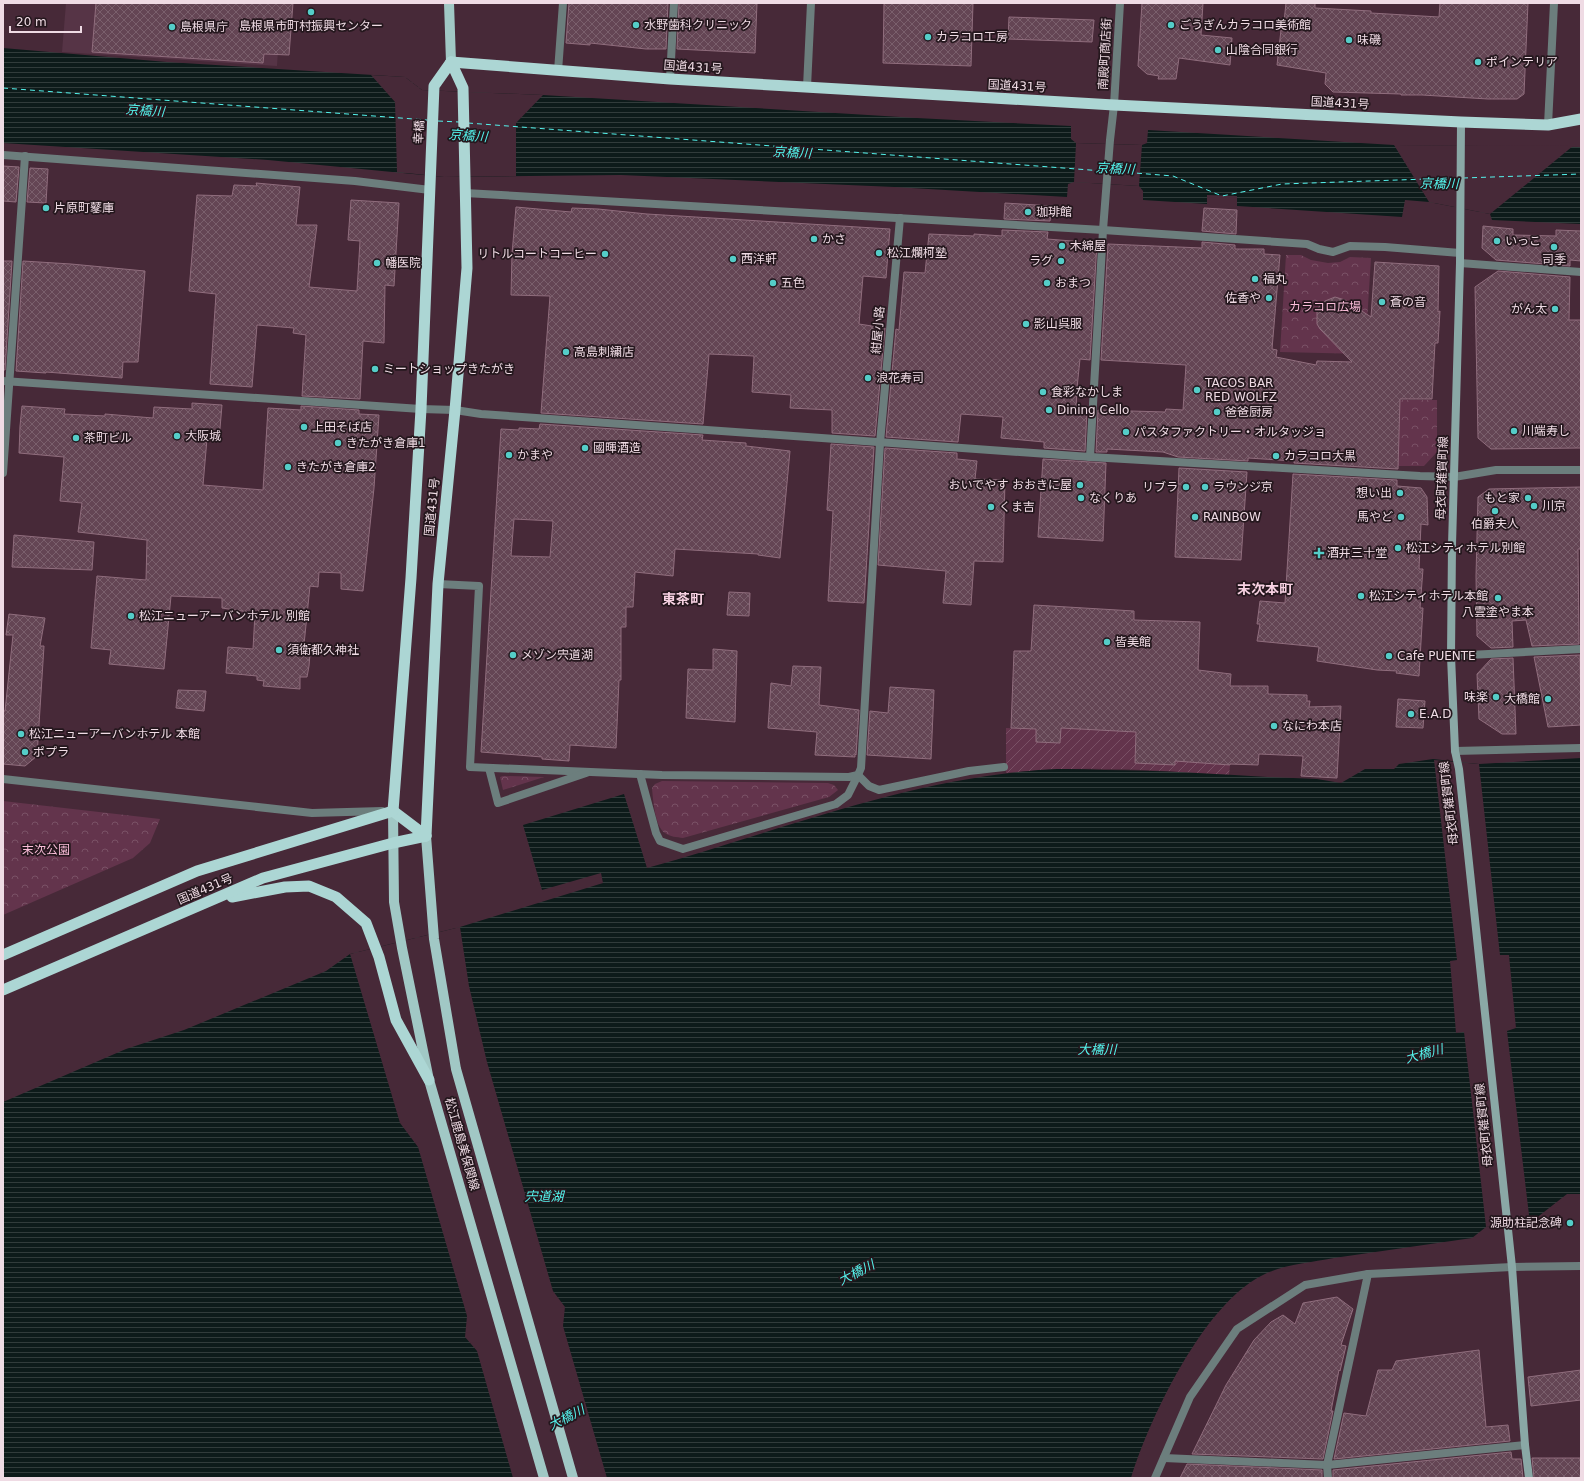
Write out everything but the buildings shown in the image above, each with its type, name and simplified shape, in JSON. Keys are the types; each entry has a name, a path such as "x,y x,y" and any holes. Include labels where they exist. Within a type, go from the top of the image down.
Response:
{"highway":[{"name":"国道431号","path":"3,990 263,878 393,843 426,836 438,584 456,410 467,268 462,88 451,62 670,79 1114,105 1461,122 1548,124 1581,119"},
{"name":"幸橋","path":"430,185 434,86 451,62"},
{"name":"国道431号","path":"3,955 197,871 393,811 411,578 421,409 430,185"},
{"path":"393,811 426,836"},
{"path":"213,900 285,887 309,886 336,897 366,923 379,957 396,1020 429,1080"}],"main road":[{"path":"449,3 451,62"},
{"name":"母衣町雑賀町線","path":"1461,122 1460,263 1451,656 1455,751 1507,1233 1512,1267 1525,1444 1529,1478"},
{"name":"松江鹿島美保関線","path":"393,811 394,902 429,1080 544,1478"},
{"name":"松江鹿島美保関線","path":"426,836 434,939 456,1069 572,1478"}],"street":[{"path":"558,71 562,3"},
{"path":"670,79 674,3"},
{"path":"807,87 811,3"},
{"name":"南殿町商店街","path":"1090,457 1103,230 1114,105 1120,3"},
{"path":"1548,124 1554,3"},
{"path":"3,155 355,182 430,185"},
{"path":"3,473 6,382 25,156"},
{"path":"465,193 1103,230 1307,244 1319,249 1333,252 1350,246 1385,247 1460,253"},
{"name":"紺屋小路","path":"640,774 656,833 660,841 683,849 836,804 848,795 858,775 861,768 870,644 880,443 900,218"},
{"path":"1460,263 1581,272"},
{"path":"6,382 456,410 481,414 880,443 1413,476 1454,477 1496,470 1581,470"},
{"path":"438,584 479,586 470,767 640,774 849,778 858,775 869,786 879,790 969,771 1004,767"},
{"path":"1451,656 1581,649"},
{"path":"1455,751 1581,748"},
{"path":"490,768 498,803 591,771"},
{"path":"3,779 312,813 393,811"},
{"path":"1155,1478 1190,1397 1237,1329 1305,1285 1368,1274 1512,1267 1581,1266"},
{"path":"1328,1478 1327,1465 1368,1274"},
{"path":"1164,1458 1327,1465 1525,1444"}],"shaded area":[{"name":"島根県庁","path":"66,3 281,3 277,66 62,52"}],"green space":[{"name":"カラコロ広場","path":"1286,255 1301,255 1311,260 1328,263 1340,262 1350,257 1371,258 1365,354 1280,352"},
{"path":"1400,400 1437,400 1437,452 1424,466 1398,466"},
{"path":"1164,718 1140,749 1135,749 1135,762 1174,765 1175,742 1200,763 1230,765 1229,775 1117,769 1061,769 1006,773 1006,728 1036,729 1036,742 1060,743 1061,728"},
{"path":"500,777 544,777 503,790"},
{"path":"662,781 828,783 834,785 838,790 829,797 683,838 674,837 667,834 659,825 655,812 652,788 655,784"},
{"name":"末次公園","path":"3,801 160,819 150,843 133,858 3,915"}],"water":[{"name":"京橋川","path":"3,48 167,62 405,77 422,90 543,95 1071,126 1071,139 1076,143 1142,145 1147,143 1148,130 1394,145 1581,147 1581,224 1492,220 1490,214 1429,202 1405,200 1402,217 1237,206 1237,196 1207,195 1207,204 1143,200 1143,191 1139,186 1074,182 1068,184 1067,197 894,187 621,175 444,177 268,160 3,143"},
{"path":"1581,758 1581,1194 1567,1194 1530,1223 1486,1227 1472,1238 1297,1264 1261,1276 1240,1291 1219,1312 1199,1337 1181,1365 1165,1395 1151,1425 1131,1478 3,1478 3,1102 126,1049 184,1030 326,971 350,954 460,927 603,883 601,873 542,890 523,825 624,794 647,868 883,798 931,786 980,777 1029,771 1066,769 1157,771 1317,779 1341,783 1365,769 1394,769 1399,764 1433,759 1479,764"}],"pier":[{"path":"371,75 405,77 422,90 543,95 516,123 516,176 444,177 397,172 395,102"},
{"path":"1076,143 1142,145 1139,186 1074,182"},
{"path":"1394,145 1573,146 1490,214 1429,202"},
{"path":"1434,760 1479,764 1500,955 1509,955 1516,1028 1507,1031 1530,1223 1486,1227 1464,1032 1456,1033 1450,961 1457,960"},
{"path":"460,927 469,986 487,1062 553,1291 565,1307 563,1326 607,1478 513,1478 477,1351 465,1337 467,1316 418,1147 400,1123 350,954"}],"ferry route":[{"path":"3,88 427,120"},
{"path":"438,121 459,122"},
{"path":"468,123 1103,171"},
{"path":"1110,171 1173,176 1222,196 1282,184 1456,178"},
{"path":"1463,178 1581,174"}],"place":[{"name":"島根県市町村振興センター","path":"311,12"},
{"name":"水野歯科クリニック","path":"636,25"},
{"name":"ごうぎんカラコロ美術館","path":"1171,25"},
{"name":"島根県庁","path":"172,27"},
{"name":"カラコロ工房","path":"928,37"},
{"name":"味磯","path":"1349,40"},
{"name":"山陰合同銀行","path":"1218,50"},
{"name":"ポインテリア","path":"1478,62"},
{"name":"片原町鼕庫","path":"46,208"},
{"name":"珈琲館","path":"1028,212"},
{"name":"かさ","path":"814,239"},
{"name":"いっこ","path":"1497,241"},
{"name":"木綿屋","path":"1062,246"},
{"name":"司季","path":"1554,247"},
{"name":"松江爛柯塾","path":"879,253"},
{"name":"リトルコートコーヒー","path":"605,254"},
{"name":"西洋軒","path":"733,259"},
{"name":"ラグ","path":"1061,261"},
{"name":"幡医院","path":"377,263"},
{"name":"福丸","path":"1255,279"},
{"name":"五色","path":"773,283"},
{"name":"おまつ","path":"1047,283"},
{"name":"佐香や","path":"1269,298"},
{"name":"蒼の音","path":"1382,302"},
{"name":"がん太","path":"1555,309"},
{"name":"影山呉服","path":"1026,324"},
{"name":"高島刺繍店","path":"566,352"},
{"name":"ミートショップきたがき","path":"375,369"},
{"name":"浪花寿司","path":"868,378"},
{"name":"TACOS BAR RED WOLFZ","path":"1197,390"},
{"name":"食彩なかしま","path":"1043,392"},
{"name":"Dining Cello","path":"1049,410"},
{"name":"爸爸厨房","path":"1217,412"},
{"name":"上田そば店","path":"304,427"},
{"name":"川端寿し","path":"1514,431"},
{"name":"パスタファクトリー・オルタッジョ","path":"1126,432"},
{"name":"大阪城","path":"177,436"},
{"name":"茶町ビル","path":"76,438"},
{"name":"きたがき倉庫1","path":"338,443"},
{"name":"國暉酒造","path":"585,448"},
{"name":"かまや","path":"509,455"},
{"name":"カラコロ大黒","path":"1276,456"},
{"name":"きたがき倉庫2","path":"288,467"},
{"name":"おいでやす おおきに屋","path":"1080,485"},
{"name":"リブラ","path":"1186,487"},
{"name":"ラウンジ京","path":"1205,487"},
{"name":"想い出","path":"1400,493"},
{"name":"なくりあ","path":"1081,498"},
{"name":"もと家","path":"1528,498"},
{"name":"川京","path":"1534,506"},
{"name":"くま吉","path":"991,507"},
{"name":"伯爵夫人","path":"1495,511"},
{"name":"RAINBOW","path":"1195,517"},
{"name":"馬やど","path":"1401,517"},
{"name":"松江シティホテル別館","path":"1398,548"},
{"name":"酒井三十堂","path":"1319,553"},
{"name":"松江シティホテル本館","path":"1361,596"},
{"name":"八雲塗やま本","path":"1498,598"},
{"name":"松江ニューアーバンホテル 別館","path":"131,616"},
{"name":"皆美館","path":"1107,642"},
{"name":"須衛都久神社","path":"279,650"},
{"name":"メゾン宍道湖","path":"513,655"},
{"name":"Cafe PUENTE","path":"1389,656"},
{"name":"味楽","path":"1496,697"},
{"name":"大橋館","path":"1548,699"},
{"name":"E.A.D","path":"1411,714"},
{"name":"なにわ本店","path":"1274,726"},
{"name":"松江ニューアーバンホテル 本館","path":"21,734"},
{"name":"ポプラ","path":"25,752"},
{"name":"源助柱記念碑","path":"1570,1223"}],"district":[{"name":"末次本町","path":"1265,589"},
{"name":"東茶町","path":"683,599"}],"water label":[{"name":"大橋川","path":"1097,1049"},
{"name":"大橋川","path":"1424,1053"},
{"name":"宍道湖","path":"544,1196"},
{"name":"大橋川","path":"856,1272"},
{"name":"大橋川","path":"566,1417"}]}
